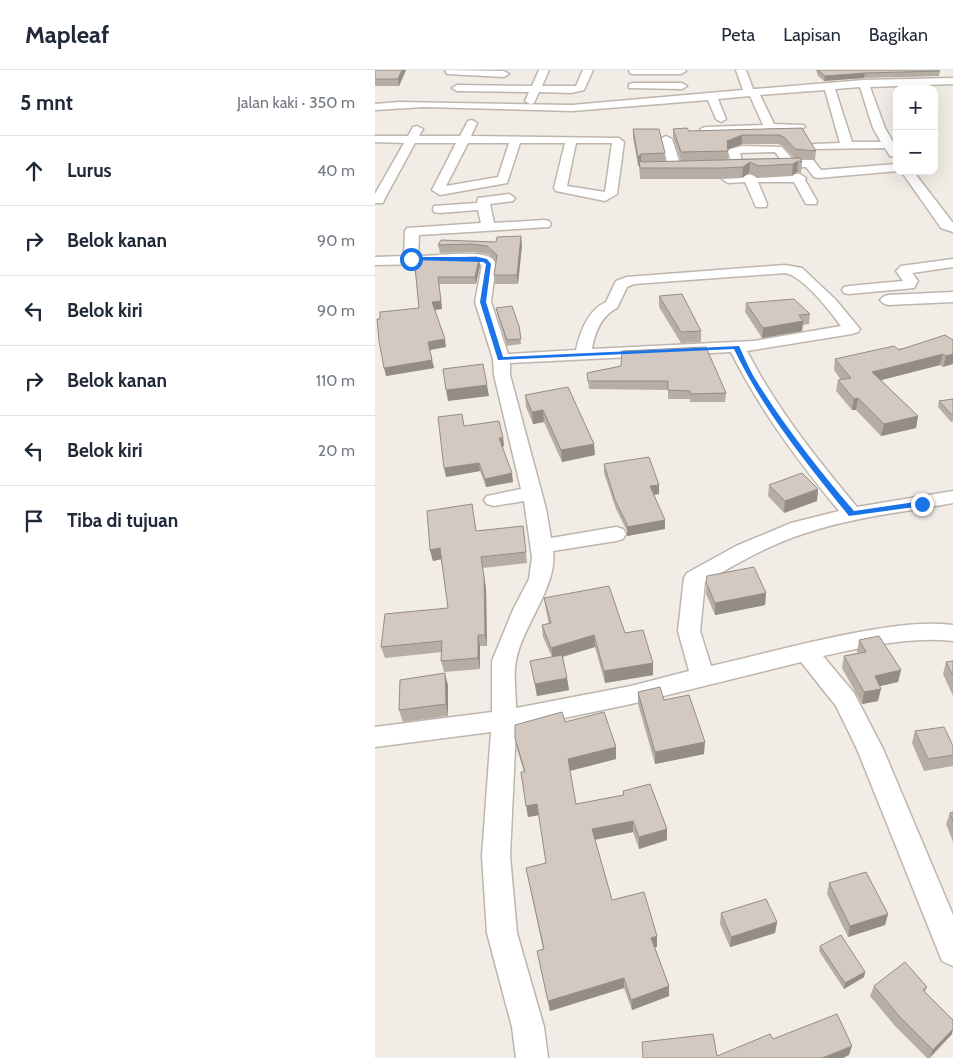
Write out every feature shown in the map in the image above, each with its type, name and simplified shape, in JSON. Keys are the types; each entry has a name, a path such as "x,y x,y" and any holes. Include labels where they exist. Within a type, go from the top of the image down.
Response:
{"street":[{"path":"450,70 450,72 455,73 513,75"},
{"path":"457,88 577,89 580,88 588,70"},
{"path":"633,71 681,70 683,99"},
{"path":"741,70 790,164"},
{"path":"888,70 899,82"},
{"path":"941,70 952,81"},
{"path":"472,123 438,190 440,191 503,180 514,139 539,74"},
{"path":"375,107 419,104 524,116 711,95 829,86 952,81"},
{"path":"864,84 887,145 893,153"},
{"path":"633,86 682,86"},
{"path":"829,86 847,146"},
{"path":"711,95 721,119"},
{"path":"514,139 524,116"},
{"path":"377,200 420,125"},
{"path":"734,151 775,138 799,127"},
{"path":"707,130 775,138"},
{"path":"375,139 610,139 618,142 611,194 609,196 605,197 560,188 571,140"},
{"path":"666,139 670,167 691,166"},
{"path":"725,139 734,151 736,165"},
{"path":"815,147 887,145"},
{"path":"763,164 809,163 818,174"},
{"path":"728,179 817,178 818,174 893,168"},
{"path":"910,175 946,225 953,228"},
{"path":"798,178 811,201"},
{"path":"750,179 761,204"},
{"path":"488,227 483,201 509,198"},
{"path":"439,209 483,206"},
{"path":"411,259 412,231 544,223"},
{"path":"375,261 478,259 485,260 489,264 483,302 501,359 502,375 536,510 543,558 541,579 524,610 504,662 504,720 496,856 502,933 528,1027 531,1058"},
{"path":"849,290 909,285 911,281 903,272 906,269 953,263"},
{"path":"501,359 737,347 847,331 852,329 852,326 797,271 785,269 632,280 621,284 612,305 601,310 587,335 583,354"},
{"path":"888,300 953,297"},
{"path":"737,347 750,376 779,419 815,469 852,514"},
{"path":"494,500 532,493"},
{"path":"703,678 689,631 695,578 743,551 798,528 852,514 953,497"},
{"path":"541,546 615,534"},
{"path":"375,737 504,720 631,695 807,652 882,636 936,631 953,633"},
{"path":"807,652 845,700 870,749 953,951"}],"building":[{"path":"375,70 402,70 398,79 375,79"},
{"path":"818,70 939,70 940,71 825,76"},
{"path":"687,128 689,131 802,128 816,151 795,149 784,137 779,135 742,135 727,141 728,151 681,152 673,129"},
{"path":"633,129 659,129 665,153 641,154 638,157"},
{"path":"800,158 802,162 798,161 793,164 758,166 750,162 743,167 722,168 640,168 639,160 641,162"},
{"path":"521,236 517,275 494,275 497,255 487,246 471,244 438,245 441,240 496,242 497,237"},
{"path":"477,257 479,259 475,277 438,277 441,301 432,302 445,339 428,342 432,360 384,368 377,319 380,319 380,312 419,308 415,267 417,259"},
{"path":"682,294 701,331 681,332 659,296"},
{"path":"794,299 810,314 799,315 803,321 763,328 746,303"},
{"path":"512,306 521,339 507,340 496,308"},
{"path":"945,335 953,340 953,354 946,356 943,354 872,372 918,416 884,424 858,398 854,399 838,380 851,378 835,359 894,346 899,350"},
{"path":"706,347 726,393 690,394 690,391 668,390 668,381 588,381 587,373 621,366 622,351"},
{"path":"483,364 487,385 446,390 443,369"},
{"path":"568,387 594,444 561,450 543,410 532,412 525,395"},
{"path":"953,399 953,416 939,401"},
{"path":"462,414 464,426 499,421 503,438 499,438 512,473 485,479 479,463 444,468 438,417"},
{"path":"649,457 659,485 650,486 665,520 627,527 615,500 604,464"},
{"path":"802,473 818,489 785,501 769,485"},
{"path":"472,504 476,531 523,526 526,552 481,557 484,577 485,635 478,635 478,658 441,661 442,641 381,647 385,614 448,608 440,548 430,550 427,511"},
{"path":"754,567 766,593 715,603 706,582 707,576"},
{"path":"609,586 625,633 643,630 653,663 604,671 594,635 551,648 542,625 551,623 544,598"},
{"path":"879,636 901,670 875,676 881,689 864,692 844,656 866,652 859,640"},
{"path":"562,655 567,678 535,684 530,661"},
{"path":"953,661 953,676 946,662"},
{"path":"445,673 446,704 399,710 400,680"},
{"path":"660,687 664,700 689,695 705,742 655,752 638,692"},
{"path":"562,712 565,722 604,712 616,747 568,759 576,804 624,795 623,791 650,784 667,829 639,837 633,821 592,829 612,900 644,892 657,936 651,938 669,986 631,1000 624,978 548,1001 537,951 544,949 526,868 546,863 537,804 526,806 521,772 525,772 515,738 515,725"},
{"path":"944,727 953,746 953,755 928,759 915,731"},
{"path":"866,872 888,914 850,926 829,883"},
{"path":"766,899 777,922 731,937 721,913"},
{"path":"841,935 865,972 845,983 820,946"},
{"path":"905,962 927,987 923,990 953,1020 953,1029 933,1050 899,1016 874,986"},
{"path":"837,1014 852,1046 822,1058 643,1058 642,1042 713,1034 717,1056 770,1034 773,1039"}],"route":[{"path":"411,259 478,259 485,260 489,264 483,302 501,359 737,347 750,376 779,419 815,469 852,514 922,504"}]}
